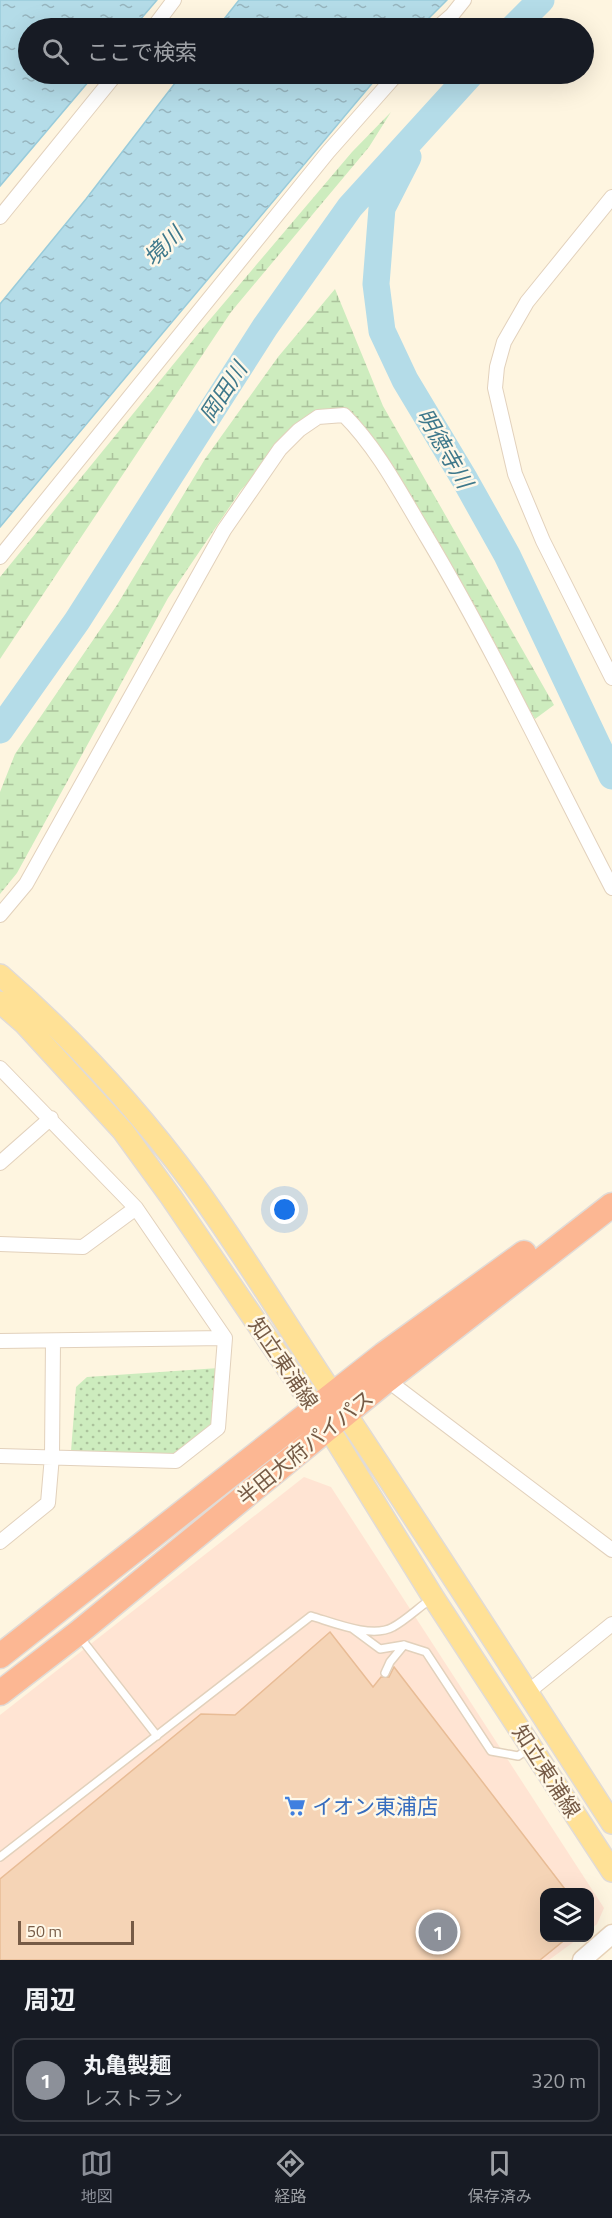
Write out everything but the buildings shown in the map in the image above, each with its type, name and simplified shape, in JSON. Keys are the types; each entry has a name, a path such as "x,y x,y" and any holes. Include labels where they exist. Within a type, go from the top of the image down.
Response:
{"highway":[{"name":"半田大府パイパス","path":"0,1693 78,1633 331,1411 383,1355 612,1189"},
{"name":"半田大府パイパス","path":"0,1656 331,1411 387,1380 612,1205"}],"main road":[{"name":"知立東浦線","path":"0,975 123,1131 331,1411 528,1692 612,1823"},
{"name":"知立東浦線","path":"0,1002 31,1015"},
{"name":"知立東浦線","path":"331,1411 434,1597 612,1871"}],"street":[{"path":"160,18 174,0"},
{"path":"449,18 464,0"},
{"path":"0,217 108,84"},
{"path":"0,557 328,152 388,84"},
{"path":"612,197 527,302 504,342 497,367 495,387 515,474 543,541 612,678"},
{"path":"0,915 26,884 224,530 280,449 298,430 318,417 344,415 360,431 390,476 445,567 503,673 612,888"},
{"path":"0,1068 135,1208 225,1338 218,1428 176,1461 0,1456"},
{"path":"0,1164 51,1119"},
{"path":"0,1244 83,1247 135,1208"},
{"path":"0,1341 225,1338"},
{"path":"0,1542 48,1503 52,1456 53,1341"},
{"path":"387,1380 612,1550"},
{"path":"528,1692 612,1624"},
{"path":"582,1960 612,1934"}],"lane":[{"path":"1,1854 311,1616 350,1628 371,1631 391,1629 434,1597"},
{"path":"350,1628 380,1649 404,1645 426,1652 491,1751 518,1756 533,1747"},
{"path":"78,1633 157,1736"},
{"path":"385,1673 390,1662 404,1645"}],"shaded area":[{"name":"イオン東浦店","path":"304,1477 331,1487 591,1888 540,1888 540,1942 574,1942 549,1960 0,1960 0,1715"},
{"name":"イオン東浦店","path":"594,1893 604,1908 594,1927"}],"green space":[{"path":"391,112 369,147 231,312 0,659 0,577 207,323 352,152"},
{"path":"335,289 383,406 554,705 535,719 390,476 344,416 299,430 241,490 168,598 17,873 0,894 0,792 15,754 117,605 205,459 278,357"},
{"path":"219,1368 218,1428 176,1461 70,1464 76,1387 87,1377"}],"water":[{"path":"0,0 157,0 142,18 18,18 18,84 87,84 0,186"},
{"path":"239,0 447,0 429,18 225,18"},
{"name":"境川","path":"174,84 372,84 0,527 0,304 86,199"}],"waterway":[{"name":"岡田川","path":"523,18 541,0"},
{"name":"岡田川","path":"0,730 77,621 265,327 350,207 462,84"},
{"name":"明徳寺川","path":"408,157 382,208 376,284 382,331 405,380 507,555 612,776"}],"place":[{"name":"イオン東浦店","path":"295,1806"},
{"name":"丸亀製麺","path":"438,1932"}]}
